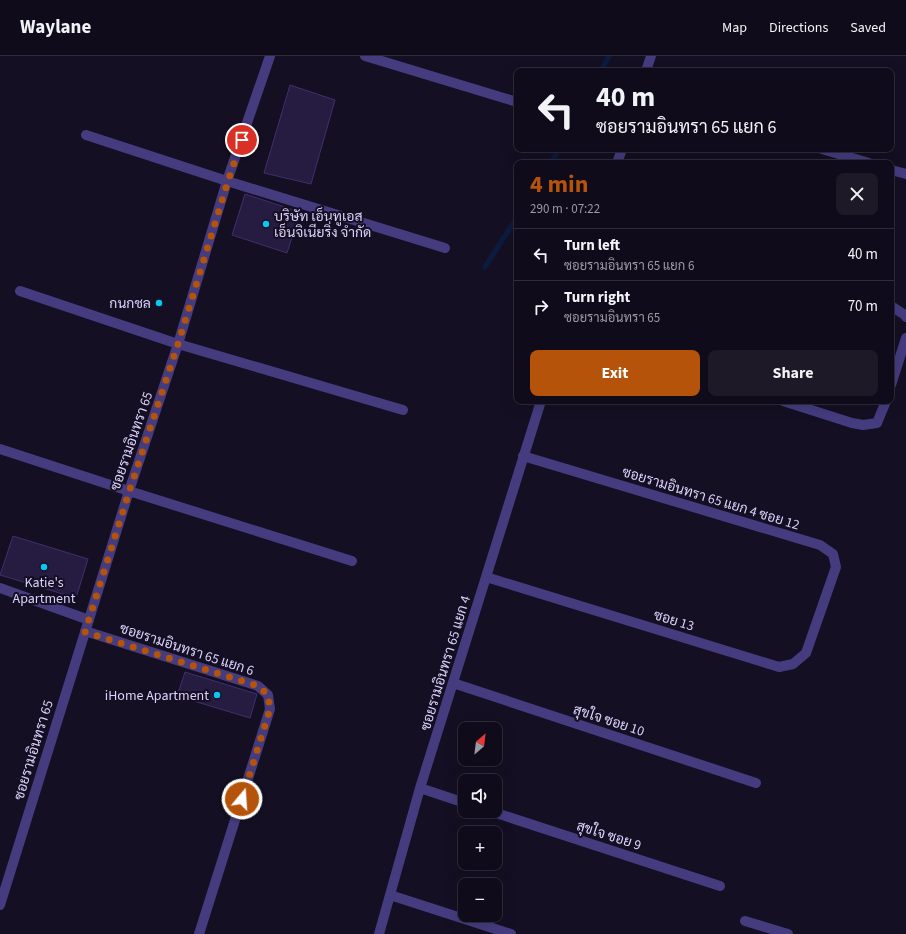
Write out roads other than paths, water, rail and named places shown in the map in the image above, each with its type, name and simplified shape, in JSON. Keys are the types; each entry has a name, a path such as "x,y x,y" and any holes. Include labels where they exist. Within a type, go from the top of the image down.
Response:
{"street":[{"name":"ซอยรามอินทรา 65","path":"0,905 129,492 178,344 228,181 270,56"},
{"path":"365,56 514,101"},
{"path":"647,68 651,56"},
{"path":"86,135 228,181 445,248"},
{"path":"832,152 859,160"},
{"path":"894,171 906,174"},
{"path":"20,291 178,344 403,410"},
{"path":"894,308 905,315 906,318"},
{"path":"894,375 906,338"},
{"name":"ซอยรามอินทรา 65 แยก 4","path":"379,934 420,788 540,404"},
{"path":"792,404 852,423 863,425 877,423 885,404"},
{"path":"0,449 129,492 352,561"},
{"name":"ซอยรามอินทรา 65 แยก 4 ซอย 12","path":"523,456 820,545 833,554 836,567 821,609"},
{"name":"ซอย 13","path":"486,577 779,667 793,664 806,652 821,609"},
{"path":"0,588 89,620"},
{"name":"ซอยรามอินทรา 65 แยก 6","path":"85,632 258,686 268,695 270,709 199,934"},
{"name":"สุขใจ ซอย 10","path":"453,683 756,783"},
{"path":"420,788 458,801"},
{"name":"สุขใจ ซอย 9","path":"502,815 720,886"},
{"path":"390,895 511,934"},
{"path":"745,921 788,934"}],"waterway":[{"path":"603,68 609,56"},
{"path":"553,160 557,152"},
{"path":"485,267 514,222"}],"place":[{"name":"บริษัท เอ็นทูเอส เอ็นจิเนียริ่ง จำกัด","path":"266,224"},
{"name":"กนกชล","path":"159,303"},
{"name":"Katie's Apartment","path":"44,567"},
{"name":"iHome Apartment","path":"217,695"}]}
